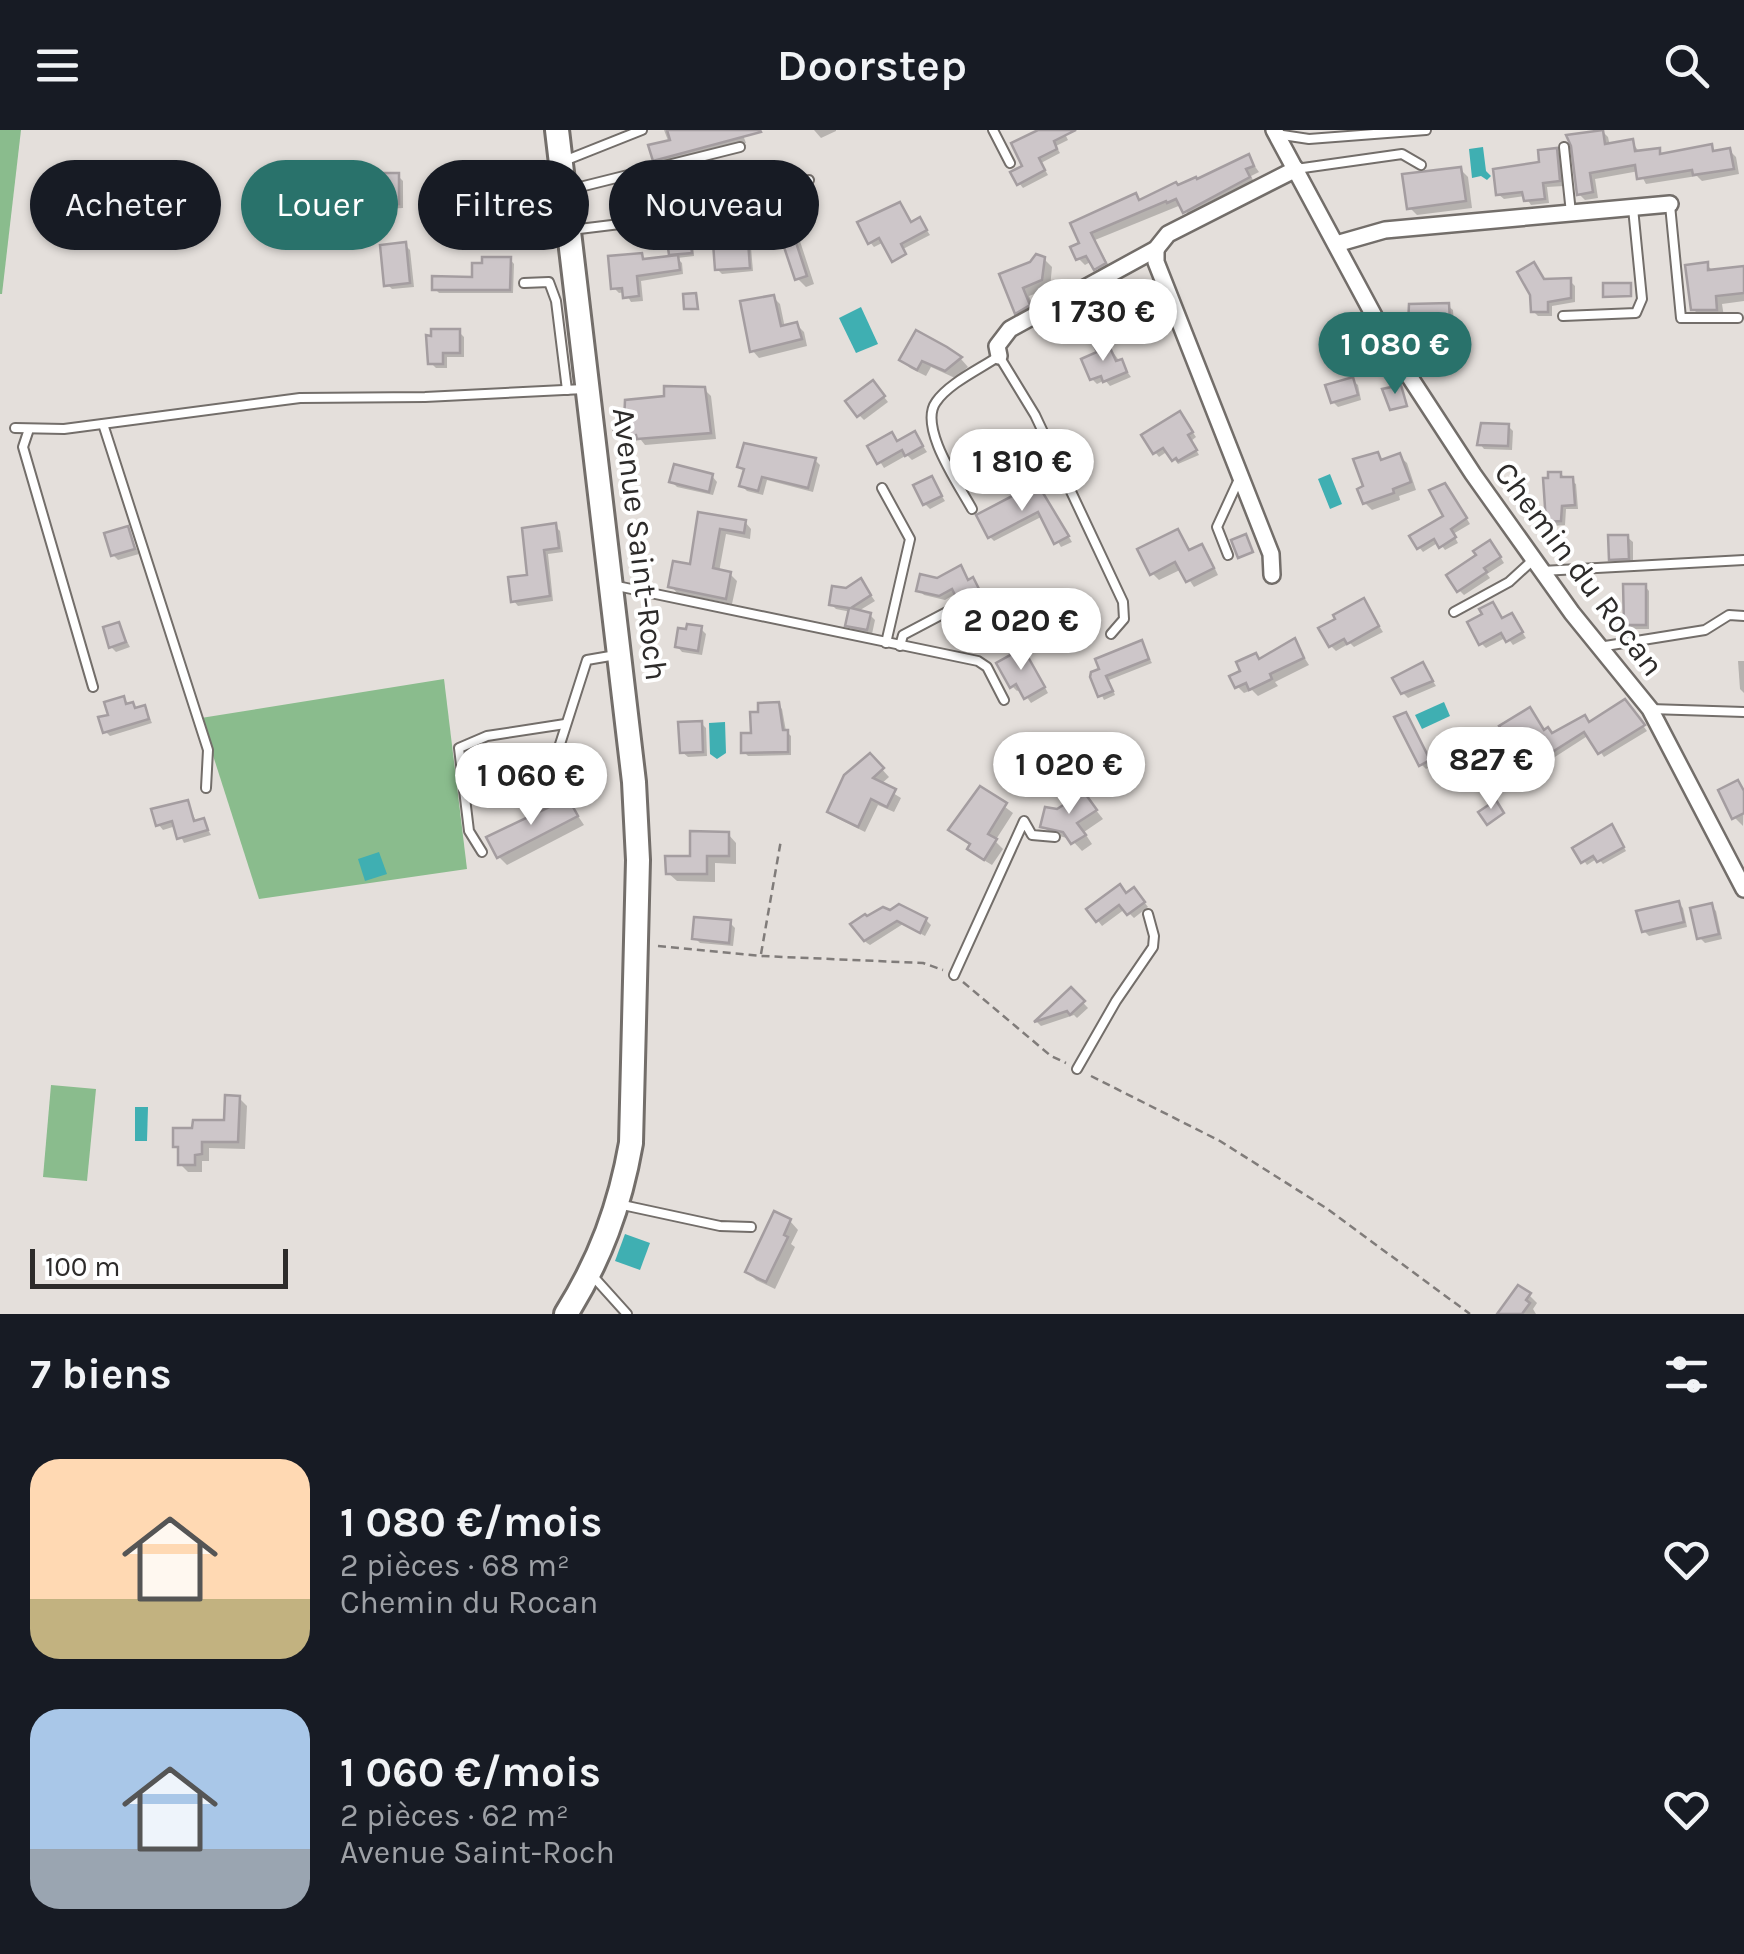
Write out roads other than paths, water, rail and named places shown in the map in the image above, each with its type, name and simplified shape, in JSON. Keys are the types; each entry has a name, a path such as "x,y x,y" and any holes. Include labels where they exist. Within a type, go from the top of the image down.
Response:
{"main road":[{"name":"Avenue Saint-Roch","path":"557,130 560,160"},
{"name":"Avenue Saint-Roch","path":"566,1314 592,1274 618,1204 631,1143 638,860 621,654 578,390 569,250"}],"street":[{"name":"Chemin du Rocan","path":"1275,132 1394,353 1472,474 1599,647 1650,709 1744,889"},
{"path":"999,356 997,346 1010,329 1156,249 1168,234 1296,168"},
{"path":"1336,244 1384,230 1670,204"},
{"path":"1156,249 1156,262 1271,554 1272,575"}],"lane":[{"path":"567,160 642,130"},
{"path":"993,130 1010,164"},
{"path":"1275,132 1309,139 1426,130"},
{"path":"589,185 740,146"},
{"path":"1564,147 1571,213"},
{"path":"1296,168 1402,154 1420,165"},
{"path":"1670,204 1681,318 1738,318"},
{"path":"1562,316 1636,314 1642,299 1632,207"},
{"path":"15,428 64,430 300,398 578,390 549,282 524,283"},
{"path":"972,509 937,444 930,418 934,404 943,395 999,356 1035,415 1122,602 1124,618 1111,634"},
{"path":"103,424 208,750 206,788"},
{"path":"28,429 22,447 93,687"},
{"path":"1228,555 1216,527 1240,478"},
{"path":"882,488 910,538 886,644"},
{"path":"1454,612 1538,565 1744,560"},
{"path":"612,585 978,661 987,666 1004,700"},
{"path":"900,646 903,636 958,606"},
{"path":"1599,647 1705,630 1730,616 1744,616"},
{"path":"545,790 587,660 621,654"},
{"path":"1650,709 1744,712"},
{"path":"482,852 470,832 459,748 487,736 566,724"},
{"path":"954,975 1024,821 1032,835 1055,837"},
{"path":"1077,1069 1116,1000 1153,948 1148,914"},
{"path":"618,1204 720,1226 751,1227"},
{"path":"592,1274 627,1314"}],"water":[{"path":"1483,147 1486,171 1491,176 1487,180 1481,176 1472,178 1469,149"},
{"path":"861,307 878,344 856,353 839,318"},
{"path":"1330,474 1342,504 1330,509 1318,479"},
{"path":"1444,702 1450,716 1422,729 1415,715"},
{"path":"725,722 726,753 717,759 710,754 709,723"},
{"path":"379,852 387,874 365,881 358,859"},
{"path":"135,1107 148,1107 147,1141 135,1141"},
{"path":"625,1234 650,1243 640,1270 615,1261"}]}
